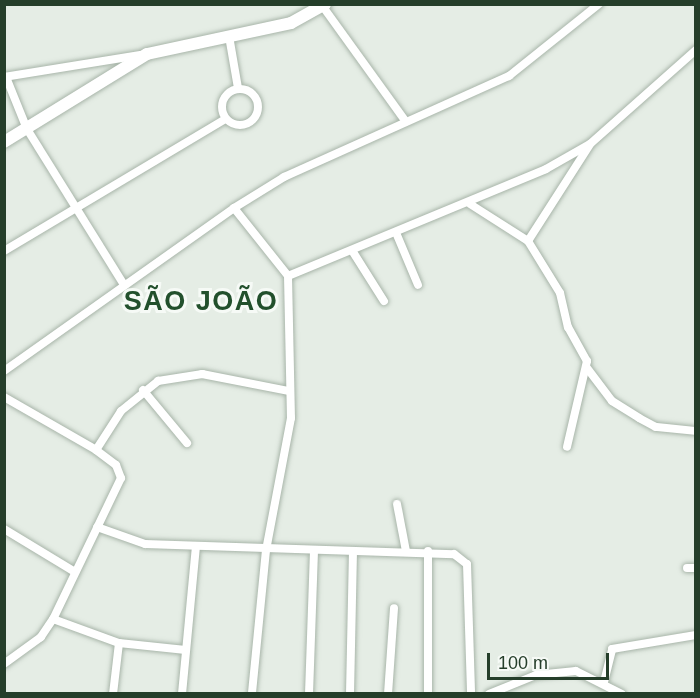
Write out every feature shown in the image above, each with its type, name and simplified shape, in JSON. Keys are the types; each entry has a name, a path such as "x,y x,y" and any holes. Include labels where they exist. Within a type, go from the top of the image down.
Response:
{"street":[{"path":"124,285 78,206 27,129 5,77 147,54 291,23 323,5 406,122"},
{"path":"4,371 234,208 284,177 509,76 597,5"},
{"path":"229,36 238,88"},
{"path":"288,276 397,235 470,204 590,144 696,50"},
{"path":"4,142 147,54"},
{"path":"225,118 224,96 238,88"},
{"path":"225,118 242,125 255,117 255,96 238,88"},
{"path":"4,252 225,118"},
{"path":"528,241 590,144"},
{"path":"470,204 528,241 560,293 587,368 612,401 656,427 696,431"},
{"path":"234,208 288,276 291,418 266,550 252,693"},
{"path":"397,235 418,285"},
{"path":"353,252 384,301"},
{"path":"567,447 587,368"},
{"path":"96,450 121,411 143,390 177,375 202,375 290,391"},
{"path":"143,390 187,444"},
{"path":"4,397 96,450 116,465 121,478 53,619 40,637 4,664"},
{"path":"397,504 406,551"},
{"path":"97,527 145,544 266,550 428,550 454,554 467,564 471,693"},
{"path":"4,529 75,572"},
{"path":"182,693 196,547"},
{"path":"309,693 314,550"},
{"path":"428,550 428,693"},
{"path":"350,693 353,551"},
{"path":"388,693 394,608"},
{"path":"53,619 119,644 186,650"},
{"path":"604,682 612,649 696,635"},
{"path":"113,693 119,644"},
{"path":"489,693 555,672 576,671 604,682 622,693"}],"district":[{"name":"SÃO JOÃO","path":"201,302"}]}
